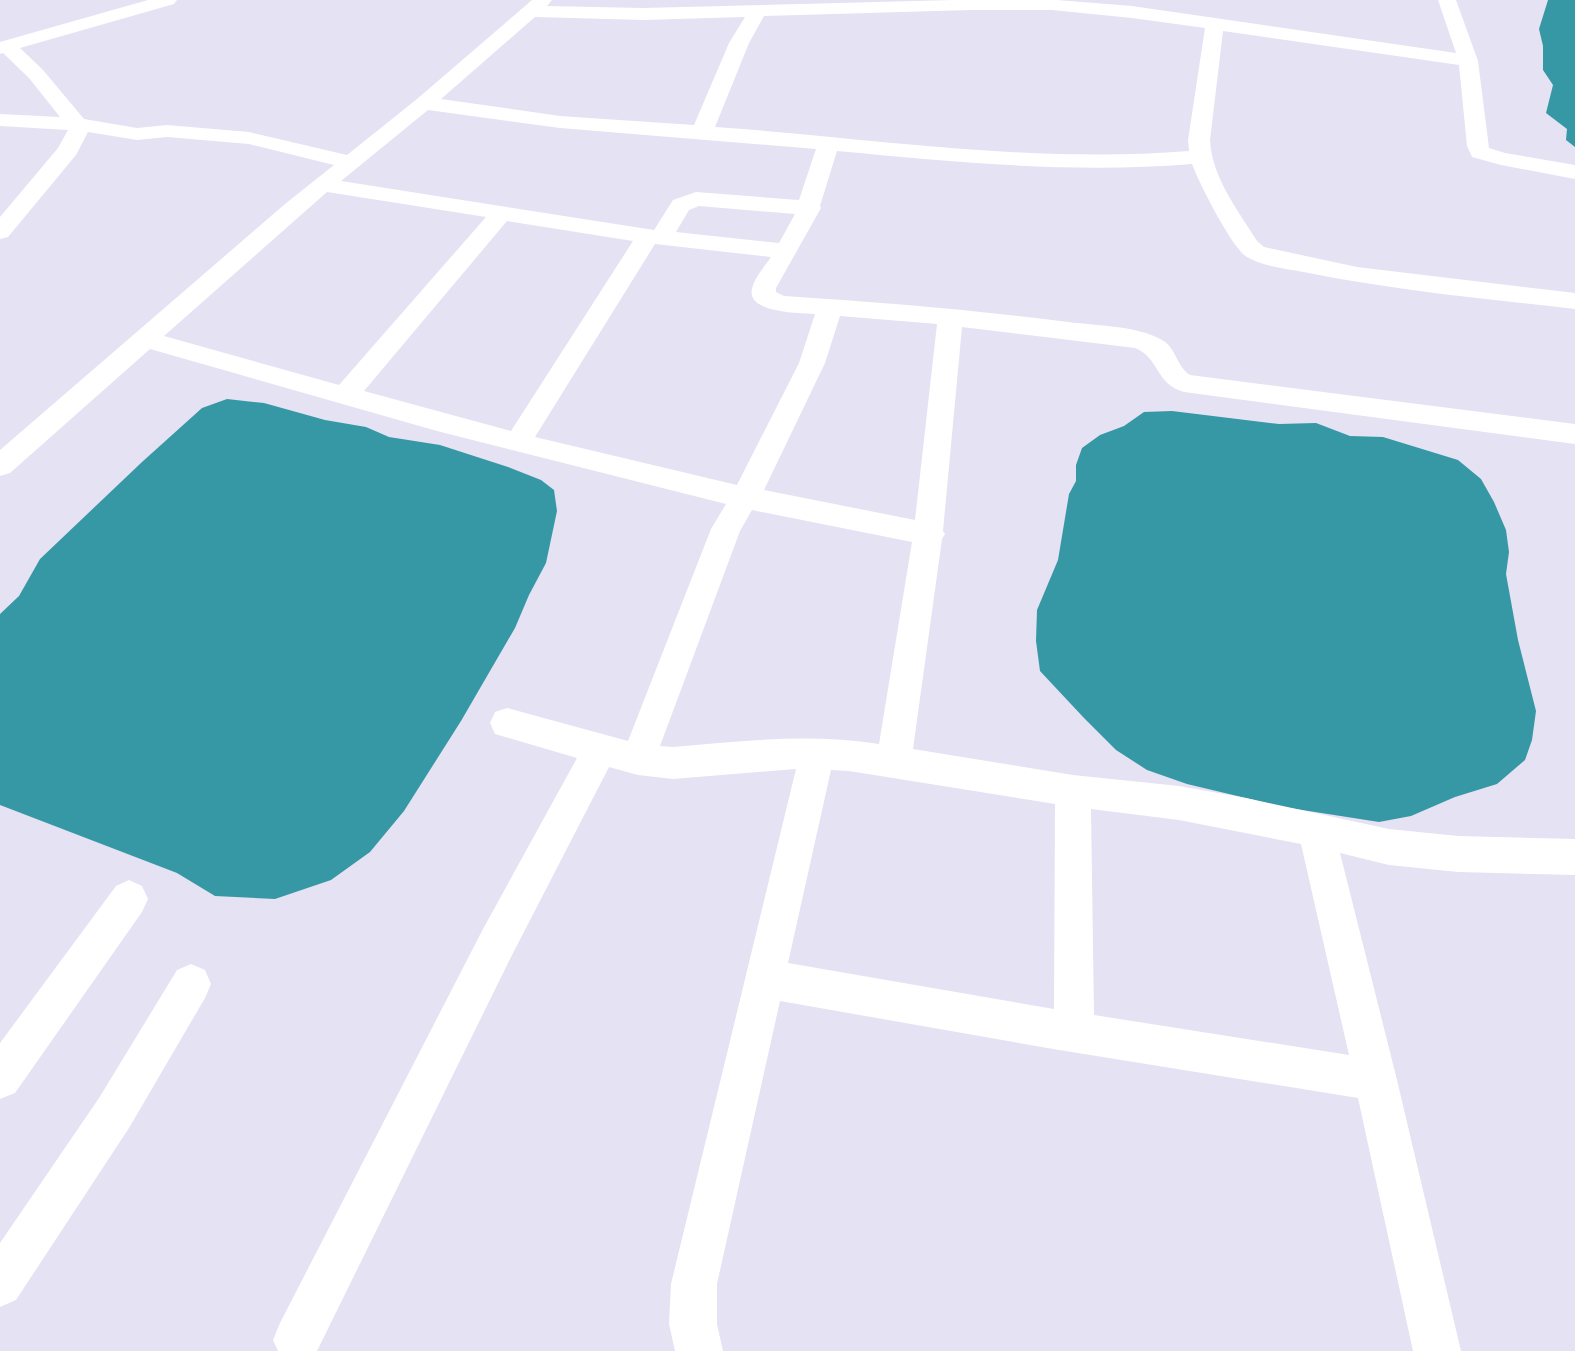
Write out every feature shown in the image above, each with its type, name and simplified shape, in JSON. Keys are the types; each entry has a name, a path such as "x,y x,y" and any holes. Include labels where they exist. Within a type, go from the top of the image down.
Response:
{"street":[{"path":"4,47 168,0"},
{"path":"1447,0 1468,61 1480,152 1501,159 1575,172"},
{"path":"0,466 323,185 424,103 537,6 643,14 758,10 834,4 1094,7 1226,20 1468,61"},
{"path":"702,132 739,43 758,10"},
{"path":"1226,20 1200,140 1200,157 1208,178 1248,246 1269,257 1357,275 1575,301"},
{"path":"0,232 68,150 78,130 76,124 36,74 4,47"},
{"path":"424,103 560,122 999,158 1151,161 1200,157"},
{"path":"0,120 76,124 137,134 167,131 249,138 351,162"},
{"path":"829,143 804,223 769,278 764,295 770,300 783,304 950,317 1142,342 1155,347 1161,353 1168,372 1184,383 1575,434"},
{"path":"323,185 655,237 786,251"},
{"path":"518,442 655,237 681,206 696,199 810,208"},
{"path":"345,396 501,214"},
{"path":"297,1340 497,944 619,754 726,530 761,470 812,363 830,307"},
{"path":"893,763 930,534 944,407 950,317"},
{"path":"145,339 518,442 744,498 930,534"},
{"path":"507,723 619,754 673,764 787,753 849,755 1073,790 1179,803 1389,847 1446,853 1575,857"},
{"path":"699,1351 693,1324 694,1284 817,753"},
{"path":"1073,790 1074,1032"},
{"path":"1316,831 1376,1080 1437,1351"},
{"path":"0,1078 129,899"},
{"path":"766,979 1074,1032 1376,1080"},
{"path":"0,1284 114,1113 191,984"}],"water":[{"path":"1548,0 1575,0 1575,147 1566,140 1567,129 1546,113 1553,85 1543,70 1543,46 1539,29"},
{"path":"227,399 264,403 325,420 366,427 389,437 440,445 508,467 541,480 554,490 557,511 546,563 515,628 461,721 404,811 370,852 331,880 275,899 215,896 177,873 0,805 0,614 19,596 40,559 142,462 202,408"},
{"path":"1172,411 1279,424 1316,423 1350,436 1383,437 1458,460 1481,479 1506,530 1509,552 1506,574 1518,640 1536,711 1532,740 1525,760 1497,784 1455,797 1411,816 1379,822 1283,807 1187,784 1147,770 1116,750 1040,671 1036,641 1037,610 1058,560 1069,494 1076,481 1076,465 1082,448 1100,435 1124,426 1144,412"}]}
